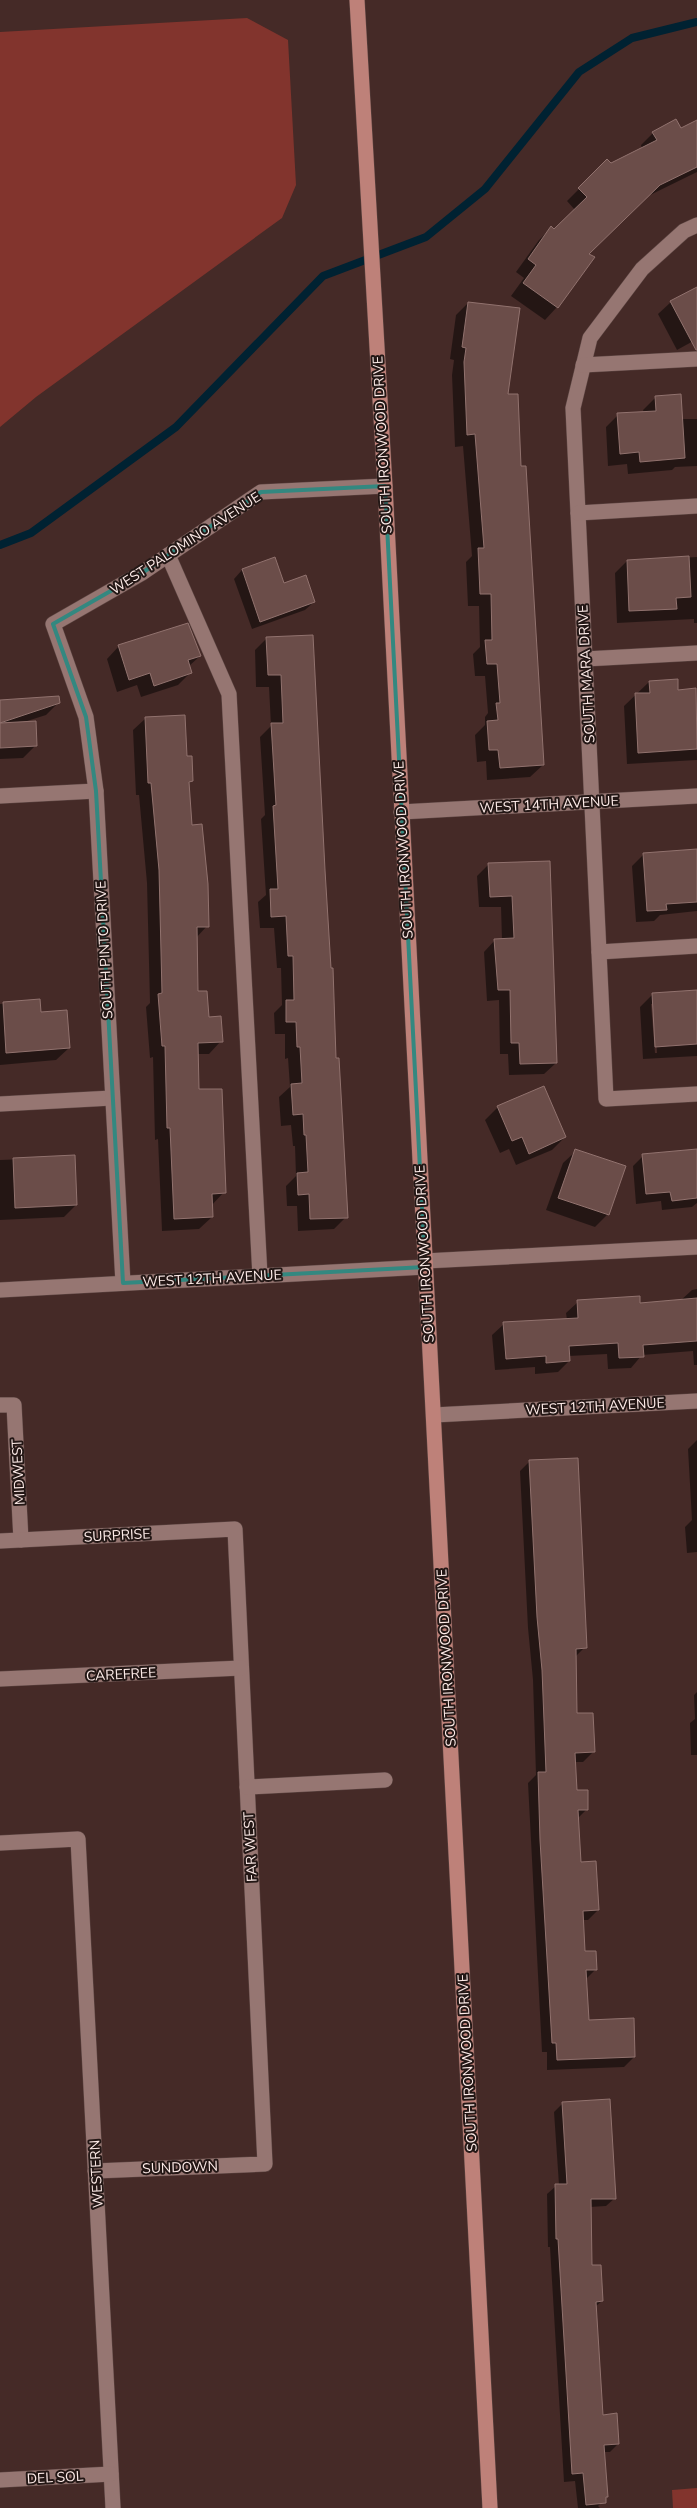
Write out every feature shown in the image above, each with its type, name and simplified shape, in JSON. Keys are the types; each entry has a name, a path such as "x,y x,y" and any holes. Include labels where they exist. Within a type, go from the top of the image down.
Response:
{"main road":[{"name":"SOUTH IRONWOOD DRIVE","path":"357,0 385,486 490,2508"}],"street":[{"name":"SOUTH MARA DRIVE","path":"697,225 684,231 642,269 590,338 573,408 606,1099 697,1094"},
{"path":"583,365 697,359"},
{"name":"WEST PALOMINO AVENUE","path":"53,624 142,573 261,492 385,486"},
{"path":"578,513 697,506"},
{"path":"168,555 229,694 260,1276"},
{"name":"SOUTH PINTO DRIVE","path":"53,624 86,717 96,790 123,1283"},
{"path":"586,659 697,653"},
{"path":"0,796 96,790"},
{"name":"WEST 14TH AVENUE","path":"401,812 697,796"},
{"path":"600,952 697,946"},
{"path":"0,1104 112,1098"},
{"name":"WEST 12TH AVENUE","path":"0,1290 260,1276 697,1247"},
{"name":"WEST 12TH AVENUE","path":"434,1415 697,1401"},
{"name":"MIDWEST","path":"7,1405 21,1540"},
{"name":"SURPRISE","path":"0,1541 234,1529"},
{"name":"FAR WEST","path":"234,1529 266,2164"},
{"name":"CAREFREE","path":"0,1679 242,1668"},
{"path":"247,1787 385,1780"},
{"name":"WESTERN","path":"0,1844 78,1839 113,2508"},
{"name":"SUNDOWN","path":"95,2171 266,2164"},
{"name":"DEL SOL","path":"0,2480 111,2474"}],"highlighted area":[{"path":"385,486 425,1267 123,1283 96,791 86,717 53,624 142,573 261,492"}],"shaded area":[{"path":"247,18 288,40 296,185 282,218 36,397 0,427 0,32"},
{"path":"697,2488 697,2508 673,2508 672,2490"}],"building":[{"path":"676,119 681,128 697,120 697,167 660,185 589,254 595,257 558,308 523,283 536,265 528,259 551,226 554,229 587,197 578,188 607,159 611,163 657,140 652,132"},
{"path":"697,287 697,350 696,350 670,301"},
{"path":"468,302 520,308 508,394 518,394 521,466 526,466 544,765 500,768 498,750 489,750 487,721 498,720 496,703 500,703 497,664 487,664 485,640 492,640 491,594 480,594 478,548 484,548 475,434 467,435 464,362 466,348 462,347"},
{"path":"681,394 685,458 640,462 639,452 620,454 617,413 656,411 655,396"},
{"path":"689,556 691,597 676,598 677,609 629,611 627,560"},
{"path":"275,557 284,583 306,575 315,602 260,622 242,569"},
{"path":"188,623 201,656 188,660 192,673 154,686 150,673 129,680 118,645"},
{"path":"313,635 325,870 331,968 333,968 336,1058 339,1058 348,1218 310,1219 309,1194 298,1195 297,1173 308,1172 303,1114 293,1115 291,1084 302,1083 300,1047 297,1047 296,1022 286,1022 286,1000 294,1000 293,956 288,956 286,916 271,917 270,889 278,889 273,806 276,805 271,723 283,723 281,675 268,675 266,637"},
{"path":"678,679 678,690 696,688 697,749 638,753 635,693 650,693 649,681"},
{"path":"59,696 60,703 0,723 0,700"},
{"path":"185,715 187,756 192,756 193,781 189,782 192,825 202,824 208,884 209,927 197,927 198,991 207,991 209,1017 221,1016 223,1042 198,1043 199,1089 222,1089 226,1193 212,1194 213,1217 174,1219 170,1128 167,1128 165,1046 162,1046 158,994 162,993 159,870 151,783 148,783 145,717"},
{"path":"36,721 37,746 0,748 0,723"},
{"path":"697,849 697,902 666,904 667,910 647,911 643,853"},
{"path":"550,861 557,1063 520,1064 519,1043 511,1043 510,990 498,990 494,939 514,938 512,896 490,897 488,863"},
{"path":"697,990 697,1044 655,1047 652,993"},
{"path":"40,999 41,1012 67,1010 70,1048 6,1053 3,1002"},
{"path":"544,1086 566,1137 529,1154 522,1137 512,1141 497,1106"},
{"path":"575,1149 626,1166 609,1215 558,1198"},
{"path":"697,1149 697,1198 672,1201 670,1192 646,1194 642,1154"},
{"path":"75,1155 77,1205 15,1208 13,1158"},
{"path":"640,1296 640,1303 697,1298 697,1341 643,1345 644,1357 619,1358 618,1343 569,1346 570,1361 546,1363 546,1356 506,1359 503,1322 578,1318 577,1300"},
{"path":"578,1458 587,1648 576,1649 577,1713 593,1713 595,1752 575,1753 577,1790 588,1790 588,1810 578,1810 581,1862 596,1861 599,1910 583,1911 585,1951 596,1951 597,1970 586,1970 589,2020 634,2018 635,2057 557,2060 556,2043 552,2043 540,1840 538,1772 546,1772 542,1670 537,1617 529,1460"},
{"path":"610,2099 616,2199 591,2199 592,2265 601,2265 603,2301 596,2302 603,2415 617,2413 619,2444 604,2445 608,2497 606,2497 606,2503 586,2505 583,2473 572,2474 558,2239 556,2239 555,2184 567,2184 562,2102"}],"waterway":[{"path":"0,545 31,533 176,427 323,276 426,237 485,189 579,72 632,38 697,22"}]}
